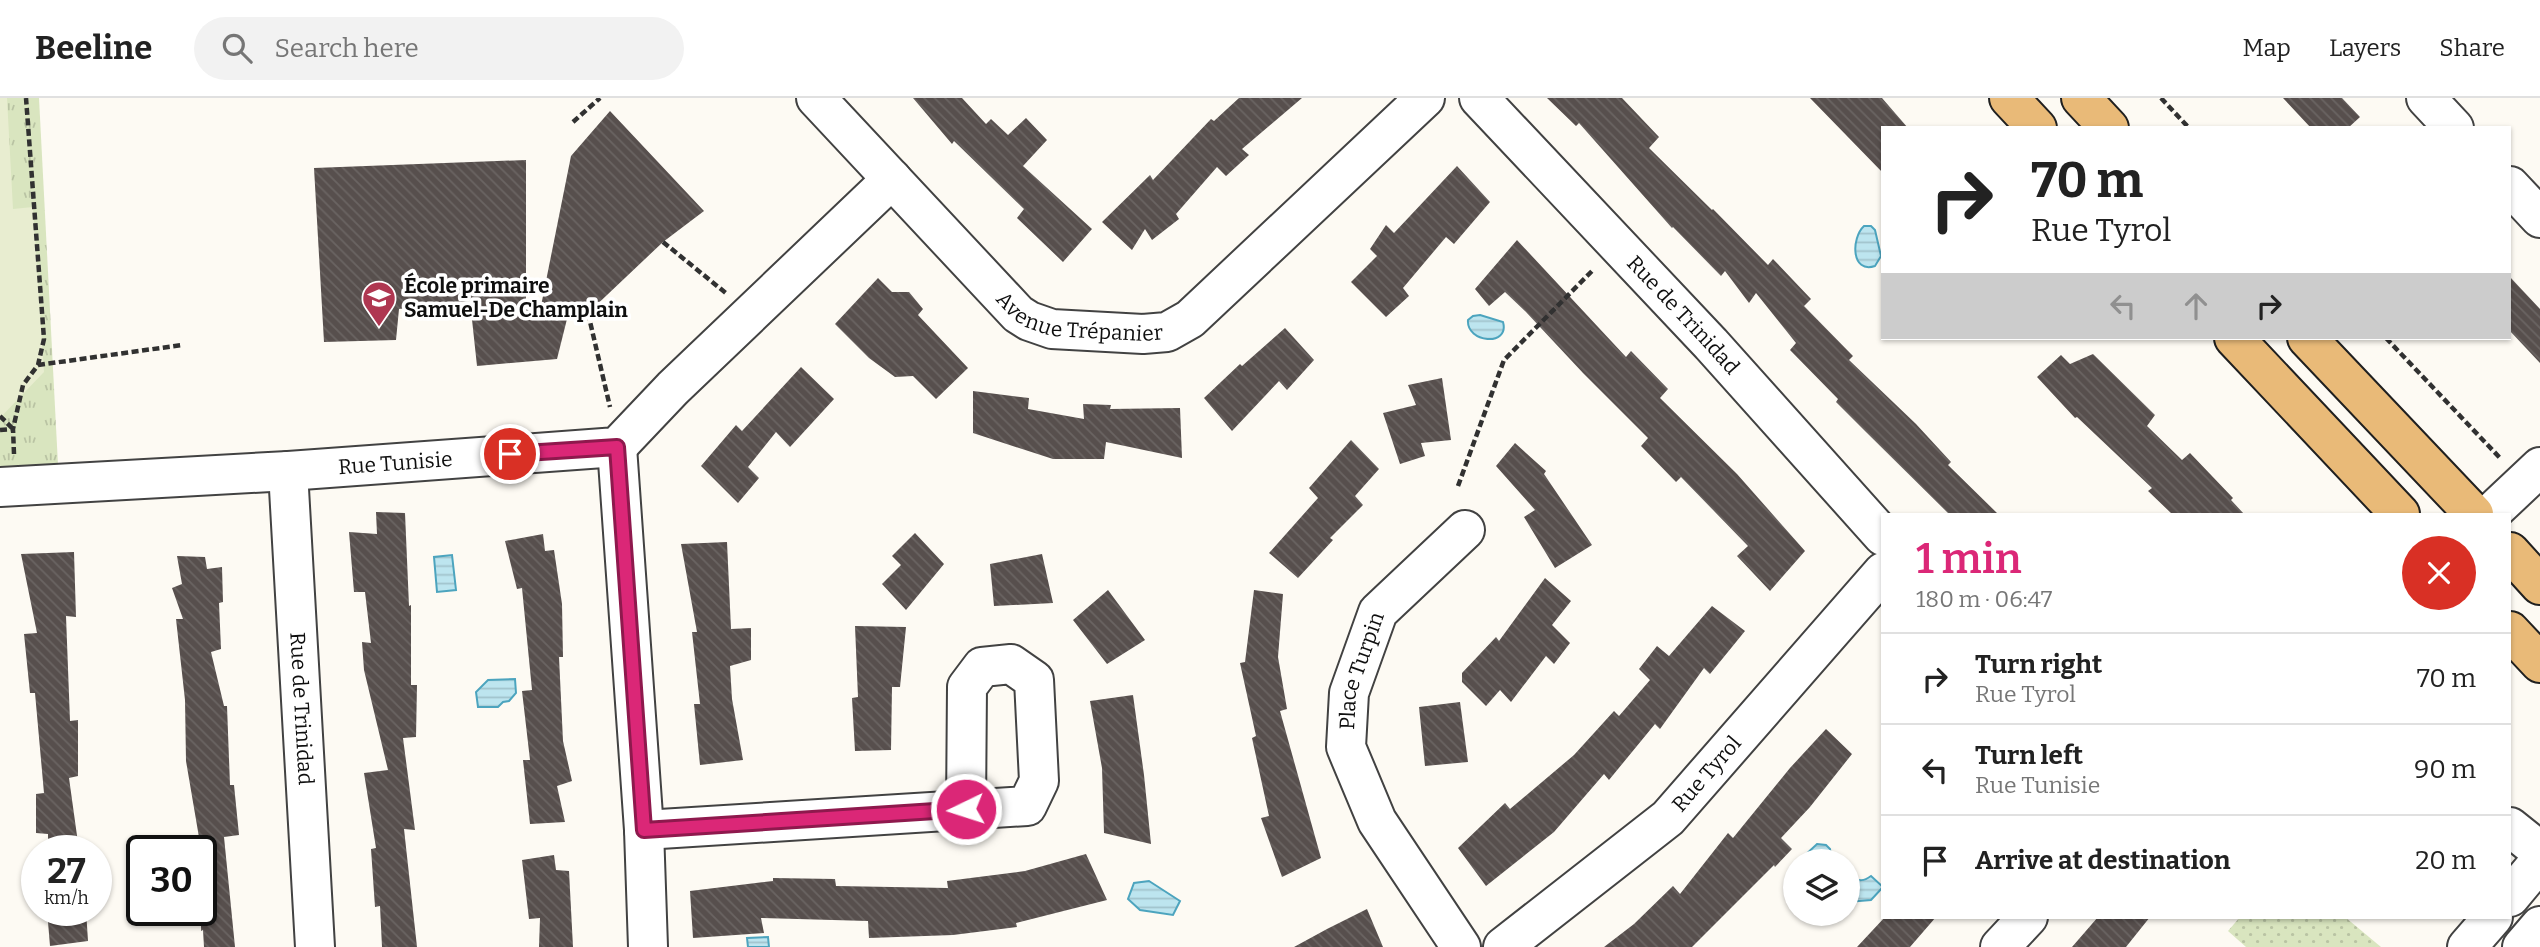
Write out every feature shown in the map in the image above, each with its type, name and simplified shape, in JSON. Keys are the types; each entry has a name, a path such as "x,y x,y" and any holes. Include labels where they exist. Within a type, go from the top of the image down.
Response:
{"main road":[{"path":"2009,98 2035,126"},
{"path":"2081,98 2107,126"},
{"path":"2236,340 2399,513"},
{"path":"2309,340 2473,513"},
{"path":"2511,553 2540,585"},
{"path":"2511,635 2540,663"}],"street":[{"name":"Avenue Trépanier","path":"816,98 1004,300 1029,321 1052,329 1156,334 1179,327 1203,308 1425,98"},
{"name":"Rue de Trinidad","path":"1479,98 1711,344 1881,534"},
{"path":"2426,98 2452,126"},
{"path":"648,947 644,830 617,447 673,388 892,179"},
{"path":"2511,187 2540,218"},
{"name":"Rue Tunisie","path":"7,487 288,471 617,447"},
{"path":"2491,513 2522,465"},
{"name":"Rue de Trinidad","path":"288,471 316,947"},
{"name":"Place Turpin","path":"1461,947 1377,821 1346,747 1349,693 1378,612 1465,530"},
{"name":"Rue Tyrol","path":"1503,947 1668,818 1881,574"},
{"path":"644,830 966,809"},
{"path":"2511,828 2540,851"},
{"path":"2511,896 2540,861"},
{"path":"2000,947 2026,919"},
{"path":"2468,947 2491,919"},
{"path":"2522,947 2540,926"}],"path":[{"path":"7,487 13,429 23,385 38,365 44,339 26,98"},
{"path":"573,122 600,98"},
{"path":"2161,98 2187,126"},
{"path":"663,242 730,297"},
{"path":"1458,486 1504,360 1603,260"},
{"path":"587,313 611,410"},
{"path":"2388,340 2522,465"},
{"path":"38,365 182,345"},
{"path":"0,416 13,429"},
{"path":"0,430 13,429"}],"green space":[{"path":"0,98 39,98 58,465 0,469"},
{"path":"0,98 7,98 13,209 33,207 44,372 0,418"},
{"path":"2238,919 2347,919 2381,947 2246,947 2228,931"}],"water":[{"path":"1864,226 1871,226 1875,230 1881,256 1875,266 1861,265 1856,254 1857,238"},
{"path":"1480,315 1503,322 1500,335 1487,339 1474,334 1469,328 1468,320"},
{"path":"452,555 456,590 437,592 434,557"},
{"path":"515,679 516,693 509,701 498,707 478,707 476,692 488,680"},
{"path":"1817,844 1826,845 1830,849 1812,849"},
{"path":"1871,876 1881,885 1881,889 1871,900 1860,901 1860,880"},
{"path":"1149,881 1180,901 1173,915 1140,910 1128,899 1134,883"},
{"path":"768,937 769,947 748,947 747,938"}],"building":[{"path":"913,98 962,98 986,124 991,119 1008,135 1026,118 1047,140 1023,166 1092,229 1063,262 1017,218 1024,209 954,141 952,144"},
{"path":"1239,98 1302,98 1242,149 1249,155 1226,176 1217,167 1176,214 1179,219 1152,240 1145,229 1132,250 1102,222 1150,175 1153,180 1211,119 1214,121"},
{"path":"1547,98 1622,98 1659,137 1649,148 1768,265 1773,259 1811,299 1804,306 1853,356 1849,360 1916,424 1951,462 1948,465 1997,513 1948,513 1836,402 1838,399 1790,350 1796,343 1756,293 1749,303 1725,271 1721,276 1672,228 1579,123 1576,126"},
{"path":"1810,98 1882,98 1906,126 1881,126 1881,171"},
{"path":"2283,98 2342,98 2360,117 2350,126 2309,126"},
{"path":"610,111 704,211 663,242 588,313 568,315 557,359 477,366 470,301 399,309 396,340 324,342 314,168 526,160 526,309 540,311 571,156"},
{"path":"1457,166 1490,202 1454,244 1446,237 1403,288 1409,296 1386,317 1351,282 1377,256 1370,249 1386,225 1394,233"},
{"path":"1517,240 1626,357 1631,351 1668,389 1660,398 1737,474 1805,551 1770,591 1737,556 1748,546 1681,477 1676,482 1641,446 1648,438 1526,312 1505,292 1489,306 1475,289"},
{"path":"878,278 892,292 909,292 923,309 918,315 968,368 936,399 913,376 895,377 869,358 835,324"},
{"path":"2511,278 2540,309 2540,363 2511,332"},
{"path":"1285,328 1314,360 1287,390 1279,381 1232,431 1204,398 1240,364 1242,366"},
{"path":"2093,354 2155,415 2147,426 2182,460 2190,453 2233,498 2231,500 2243,513 2171,513 2148,491 2152,488 2075,418 2037,377 2061,355 2070,364"},
{"path":"801,367 834,399 790,447 776,432 748,467 759,478 738,503 701,466 736,425 742,431"},
{"path":"1442,378 1451,440 1421,443 1425,456 1400,464 1383,413 1416,405 1408,385"},
{"path":"973,391 1029,398 1028,409 1084,419 1083,404 1111,405 1110,409 1180,408 1182,458 1106,442 1104,459 1053,459 973,433"},
{"path":"1351,440 1379,469 1355,496 1363,505 1330,538 1333,540 1298,578 1269,553 1318,498 1309,488"},
{"path":"1515,443 1546,471 1544,474 1592,545 1555,568 1524,517 1535,510 1496,466"},
{"path":"376,512 405,513 409,606 411,605 411,685 417,685 416,737 403,738 415,830 404,829 417,947 382,947 380,906 375,907 371,849 376,848 364,773 388,770 364,670 362,642 371,643 365,592 354,592 349,532 377,534"},
{"path":"915,533 944,564 906,610 882,584 901,565 892,556"},
{"path":"543,534 545,551 554,550 562,604 563,657 559,657 563,741 572,781 557,786 565,822 530,824 523,760 530,760 522,691 532,690 522,588 517,589 505,541"},
{"path":"727,542 731,629 751,628 751,660 730,666 732,699 743,760 700,765 694,704 700,704 692,632 697,632 681,544"},
{"path":"74,552 76,617 66,616 70,721 78,720 78,776 69,778 77,835 36,833 36,794 44,793 35,693 30,693 24,634 37,633 21,554"},
{"path":"1042,554 1053,603 994,606 990,564"},
{"path":"177,556 205,557 207,569 222,567 223,602 219,603 221,649 211,652 224,706 227,706 230,785 234,785 239,835 224,837 235,947 204,947 203,930 201,931 201,926 217,926 217,835 199,835 186,761 185,700 176,619 183,619 172,588 182,584"},
{"path":"1545,578 1571,601 1552,625 1570,643 1554,664 1546,656 1511,702 1500,690 1486,706 1462,682 1462,673 1496,637 1499,641"},
{"path":"1108,590 1145,640 1107,664 1073,620"},
{"path":"1254,590 1283,594 1278,657 1287,709 1280,711 1321,858 1282,877 1261,818 1269,816 1252,738 1256,736 1240,663 1245,662"},
{"path":"1712,606 1745,631 1710,674 1704,668 1660,729 1655,724 1609,780 1604,774 1554,832 1486,886 1458,848 1505,803 1510,809 1574,755 1614,711 1619,716 1650,680 1639,669 1657,646 1669,656"},
{"path":"855,626 906,627 900,687 892,687 891,750 855,751 852,698 858,697"},
{"path":"1133,695 1151,844 1104,833 1102,768 1090,701"},
{"path":"1460,702 1468,762 1425,766 1419,707"},
{"path":"1826,729 1852,754 1810,807 1781,838 1792,849 1783,849 1783,859 1692,947 1604,947 1634,924 1673,886 1680,894 1728,833 1733,838"},
{"path":"1086,854 1107,900 1016,923 1017,927 953,935 869,938 868,921 761,918 764,933 693,938 690,891 773,881 773,878 835,879 836,886 948,888 947,881 1025,871"},
{"path":"554,855 556,870 569,871 573,947 539,947 540,918 529,919 522,860"},
{"path":"1367,909 1383,947 1294,947 1327,929"},
{"path":"1883,919 1934,919 1910,947 1857,947"},
{"path":"2096,919 2148,919 2126,947 2072,947"},
{"path":"48,926 87,926 88,941 50,946"}],"place":[{"name":"École primaire Samuel-De Champlain","path":"379,328"}],"route":[{"path":"510,454 617,447 644,830 966,809"}]}
